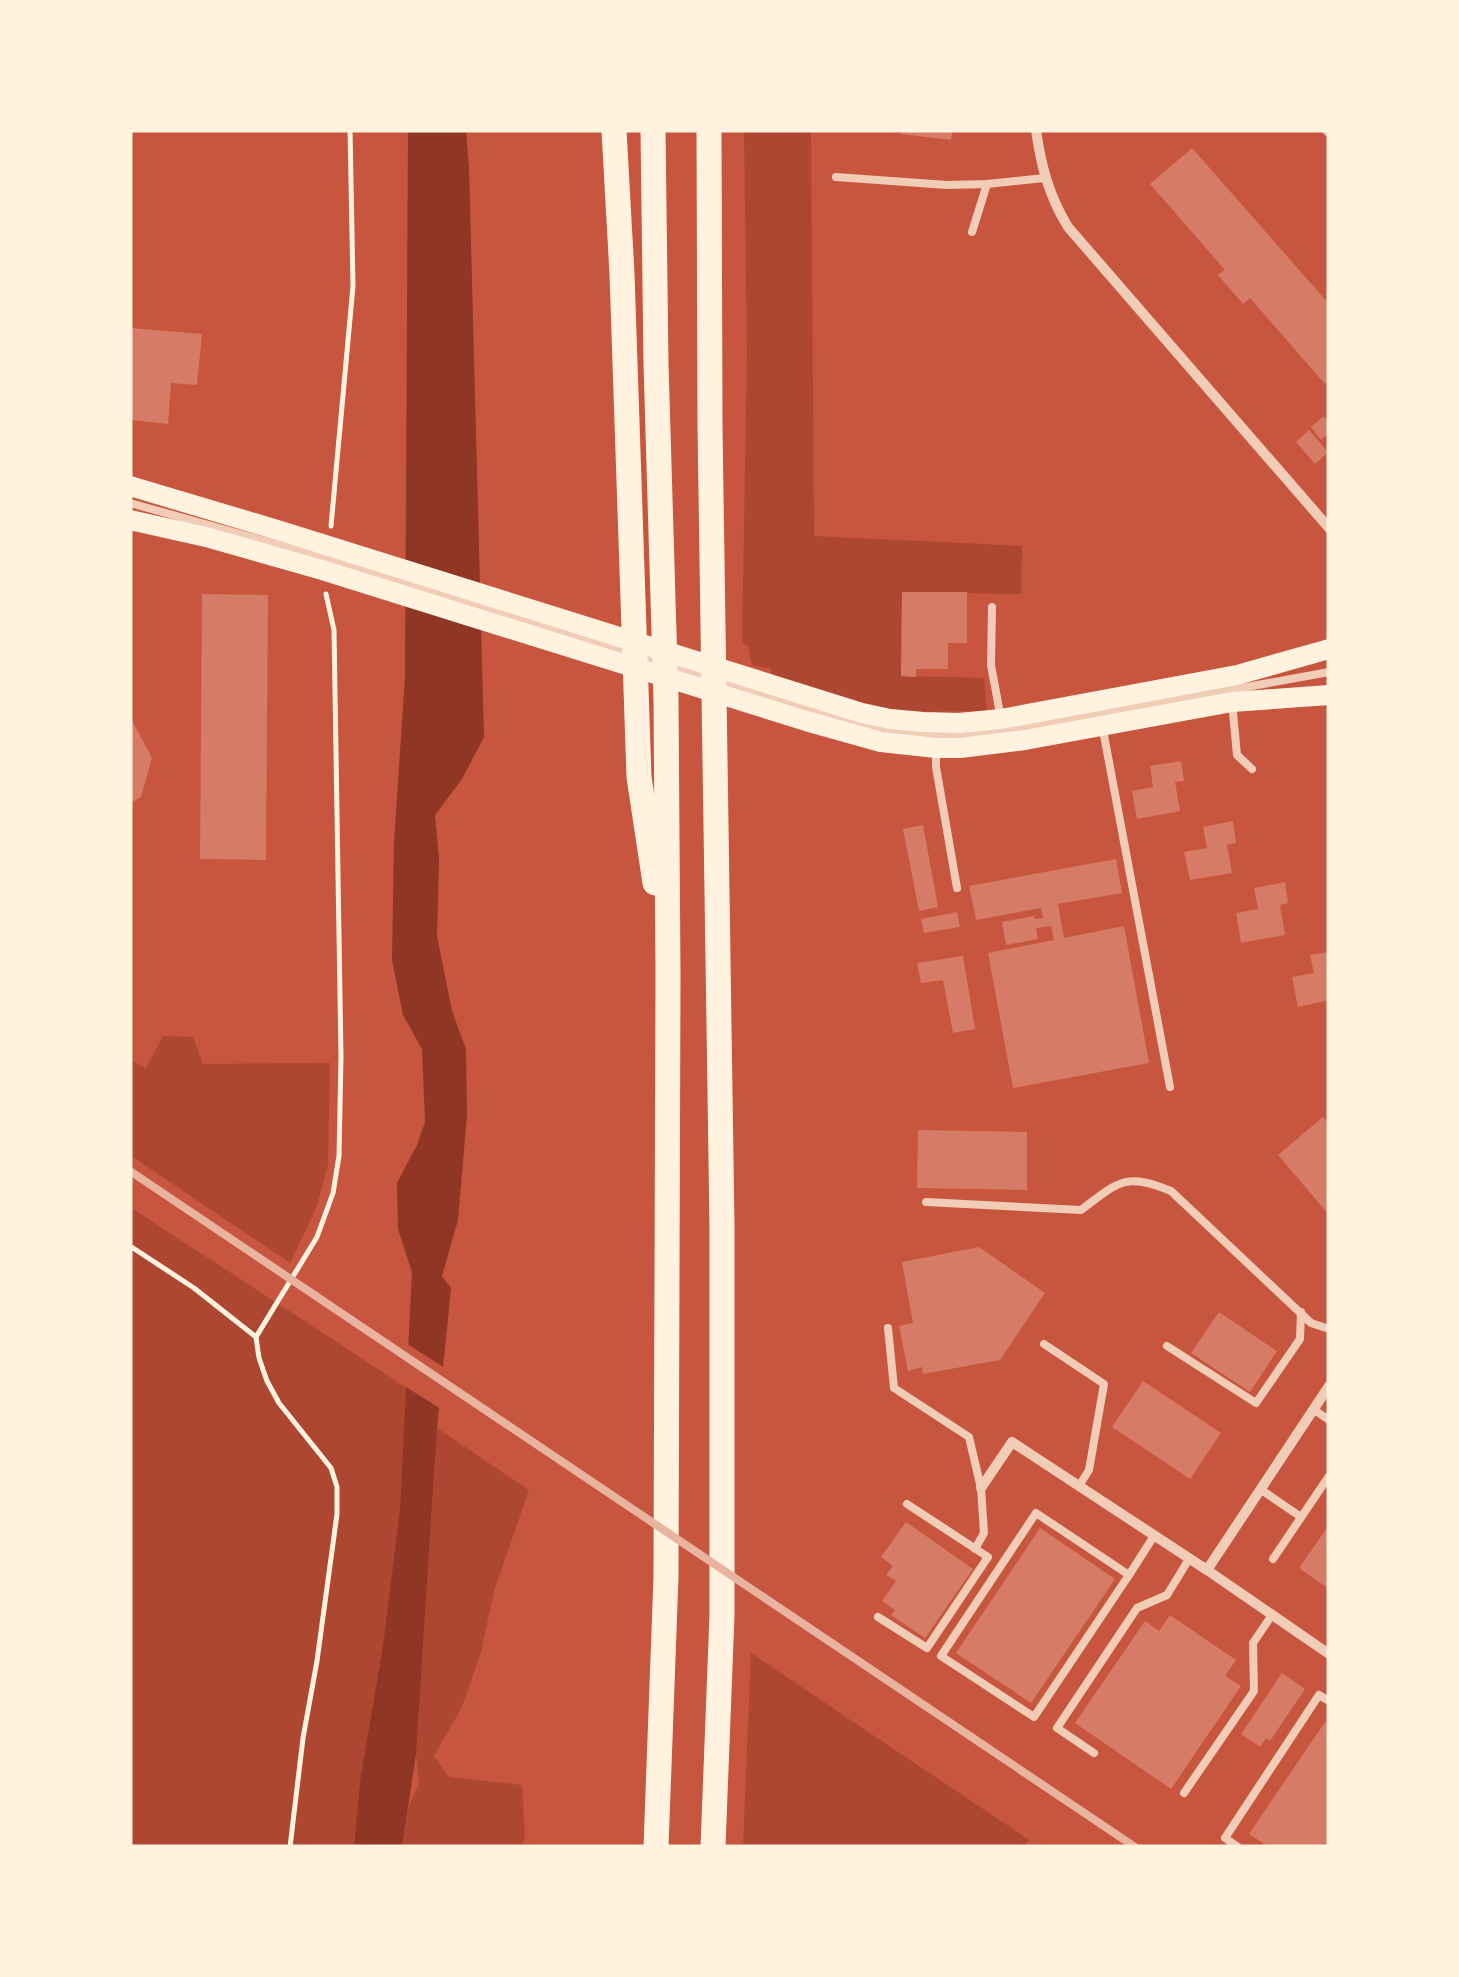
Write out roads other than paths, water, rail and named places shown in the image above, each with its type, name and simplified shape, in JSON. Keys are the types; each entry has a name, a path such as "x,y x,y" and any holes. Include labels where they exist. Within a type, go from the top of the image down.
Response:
{"highway":[{"path":"614,130 638,776 668,975"},
{"path":"653,130 665,633 668,975 666,1578 656,1847"},
{"path":"709,130 715,648 738,696 722,1226 722,1615 713,1847"}],"main road":[{"path":"130,486 334,563 530,622 881,742 936,748 986,746 1232,702 1329,695"},
{"path":"130,520 334,563"},
{"path":"738,696 890,719 960,723 1237,675 1329,649"}],"street":[{"path":"1036,130 1044,178 1068,227 1329,528"},
{"path":"1294,488 1329,516"},
{"path":"1207,1570 1329,1386"},
{"path":"981,1488 1012,1442 1329,1654"}],"lane":[{"path":"836,177 947,185 1044,178"},
{"path":"972,232 987,184"},
{"path":"130,503 334,563"},
{"path":"992,607 992,664 1001,718"},
{"path":"738,696 906,733 994,733 1329,672"},
{"path":"1232,702 1237,755 1252,769"},
{"path":"1102,725 1170,1086"},
{"path":"936,748 957,888"},
{"path":"926,1202 1082,1210 1116,1184 1146,1181 1170,1191 1311,1322 1329,1330"},
{"path":"1167,1346 1256,1403 1300,1339 1301,1312"},
{"path":"888,1328 894,1388 968,1437 981,1488 984,1533 975,1548"},
{"path":"1044,1344 1104,1384 1089,1470 1079,1486"},
{"path":"1313,1409 1329,1420"},
{"path":"1273,1559 1329,1476"},
{"path":"1260,1489 1301,1517"},
{"path":"878,1618 927,1648 988,1557 907,1504"},
{"path":"1129,1575 1036,1513 942,1656 1034,1717 1129,1575 1154,1536"},
{"path":"1094,1753 1057,1728 1137,1608 1167,1594 1189,1558"},
{"path":"1184,1792 1254,1691 1254,1643 1272,1615"},
{"path":"1238,1847 1225,1838 1319,1695 1329,1701"}],"railway":[{"path":"130,1171 1135,1847"}]}
